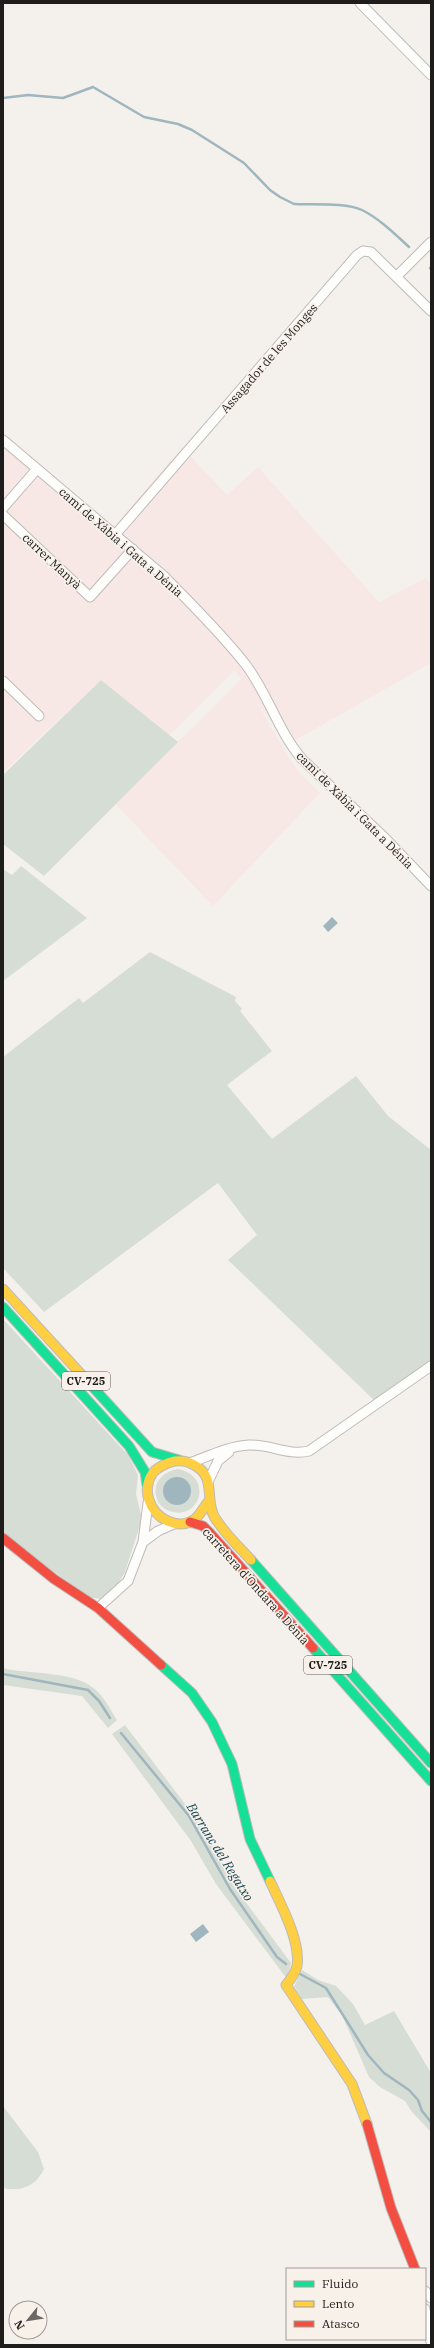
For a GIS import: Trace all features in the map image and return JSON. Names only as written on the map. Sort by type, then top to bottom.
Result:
[{"type":"main road","name":"CV-725","points":[[3,1289],[145,1446],[156,1453],[190,1463],[198,1467],[208,1482],[208,1502]]},
{"type":"main road","name":"CV-725","points":[[3,1307],[129,1446],[145,1472],[148,1503]]},
{"type":"main road","points":[[147,1485],[150,1477],[162,1464],[179,1460]]},
{"type":"main road","points":[[148,1503],[158,1517],[174,1524],[190,1522],[204,1510],[208,1502]]},
{"type":"main road","name":"carretera d'Ondara a Dénia","points":[[208,1502],[222,1528],[431,1763]]},
{"type":"main road","name":"carretera d'Ondara a Dénia","points":[[190,1522],[203,1526],[210,1533],[431,1781]]},
{"type":"main road","points":[[3,1538],[54,1579],[98,1608],[192,1693],[216,1729],[232,1764],[250,1839],[285,1913],[294,1940],[297,1965],[286,1985],[352,2084],[369,2131],[391,2208],[415,2268]]},
{"type":"street","points":[[360,3],[431,75]]},
{"type":"street","points":[[397,276],[431,242]]},
{"type":"street","name":"Assagador de les Monges","points":[[115,535],[357,255],[364,251],[371,252],[431,311]]},
{"type":"street","name":"camí de Xàbia i Gata a Dénia","points":[[3,440],[170,582],[246,665],[291,746],[302,759],[391,844],[431,886]]},
{"type":"street","points":[[3,508],[37,470]]},
{"type":"street","name":"carrer Manyà","points":[[3,515],[90,597],[133,549]]},
{"type":"street","points":[[3,681],[39,716]]},
{"type":"street","points":[[190,1463],[234,1446],[251,1445],[292,1453],[310,1451],[431,1366]]},
{"type":"street","points":[[208,1482],[218,1461],[234,1446]]},
{"type":"street","points":[[98,1608],[128,1581],[143,1542],[148,1503]]},
{"type":"street","points":[[143,1542],[158,1530],[174,1524]]},
{"type":"street","points":[[426,2314],[431,2342]]},
{"type":"shaded area","points":[[3,447],[107,534],[182,447],[227,495],[258,467],[379,602],[426,578],[431,584],[431,663],[289,744],[255,699],[288,756],[301,774],[320,793],[213,906],[115,804],[241,679],[235,670],[168,737],[101,680],[3,772]]},
{"type":"shaded area","points":[[101,680],[178,742],[44,876],[3,844],[3,775]]},
{"type":"shaded area","points":[[21,866],[87,918],[3,981],[3,869],[12,875]]},
{"type":"shaded area","points":[[150,952],[236,997],[235,1001],[242,1009],[240,1011],[272,1051],[227,1085],[272,1139],[356,1076],[388,1116],[431,1150],[431,1362],[376,1402],[228,1260],[257,1235],[218,1183],[44,1312],[3,1268],[3,1057],[79,998],[83,1003]]},
{"type":"shaded area","points":[[3,1319],[128,1455],[138,1475],[136,1494],[142,1519],[125,1572],[118,1584],[101,1599],[89,1597],[3,1535]]},
{"type":"shaded area","points":[[178,1469],[189,1473],[196,1480],[199,1488],[199,1497],[195,1504],[189,1510],[180,1513],[170,1511],[160,1505],[156,1493],[157,1483],[164,1475]],"holes":[[[171,1479],[183,1479],[189,1485],[189,1497],[185,1502],[179,1504],[170,1503],[167,1501],[165,1485]]]},
{"type":"shaded area","points":[[3,1668],[53,1674],[79,1680],[98,1692],[117,1720],[108,1728],[82,1696],[3,1685]]},
{"type":"shaded area","points":[[125,1725],[204,1829],[230,1881],[291,1963],[287,1979],[216,1884],[191,1841],[112,1734]]},
{"type":"shaded area","points":[[302,1970],[318,1980],[336,1986],[353,2004],[365,2025],[394,2011],[431,2073],[431,2132],[412,2112],[405,2101],[380,2087],[369,2077],[342,2015],[328,1997],[302,1999],[294,1986]]},
{"type":"shaded area","points":[[3,2106],[38,2152],[44,2169],[37,2180],[22,2188],[3,2188]]},
{"type":"water","points":[[332,917],[338,923],[328,932],[323,926]]},
{"type":"water","points":[[177,1477],[187,1481],[191,1491],[187,1501],[177,1505],[167,1501],[163,1491],[167,1481]]},
{"type":"water","points":[[203,1924],[209,1932],[196,1942],[190,1934]]},
{"type":"waterway","points":[[3,98],[28,95],[63,98],[93,87],[144,117],[178,124],[192,130],[244,163],[270,190],[280,197],[294,204],[355,207],[381,222],[409,247]]},
{"type":"waterway","name":"Barranc del Regatxo","points":[[3,1674],[88,1690],[99,1701],[110,1718]]},
{"type":"waterway","name":"Barranc del Regatxo","points":[[121,1733],[189,1816],[230,1889],[277,1957],[286,1964]]},
{"type":"waterway","name":"Barranc del Regatxo","points":[[300,1974],[326,1988],[368,2055],[384,2073],[409,2090],[418,2100],[422,2111],[431,2122]]},
{"type":"traffic: fast","points":[[3,1307],[129,1446],[145,1472],[147,1485]]},
{"type":"traffic: fast","points":[[90,1384],[152,1452],[179,1460]]},
{"type":"traffic: fast","points":[[251,1560],[431,1763]]},
{"type":"traffic: fast","points":[[313,1648],[431,1781]]},
{"type":"traffic: fast","points":[[161,1665],[192,1693],[212,1722],[232,1764],[250,1839],[270,1881]]},
{"type":"traffic: slow","points":[[3,1289],[90,1384]]},
{"type":"traffic: slow","points":[[208,1502],[195,1519],[181,1524],[168,1521],[156,1513],[152,1507],[148,1494],[149,1480],[156,1470],[175,1461],[191,1463],[200,1469],[207,1478],[211,1509],[215,1518],[251,1560]]},
{"type":"traffic: slow","points":[[270,1881],[289,1922],[296,1945],[297,1966],[293,1976],[286,1985],[352,2084],[367,2124]]},
{"type":"traffic: jam","points":[[190,1522],[203,1526],[210,1533],[313,1648]]},
{"type":"traffic: jam","points":[[3,1538],[54,1579],[98,1608],[161,1665]]},
{"type":"traffic: jam","points":[[367,2124],[391,2208],[415,2268]]}]
